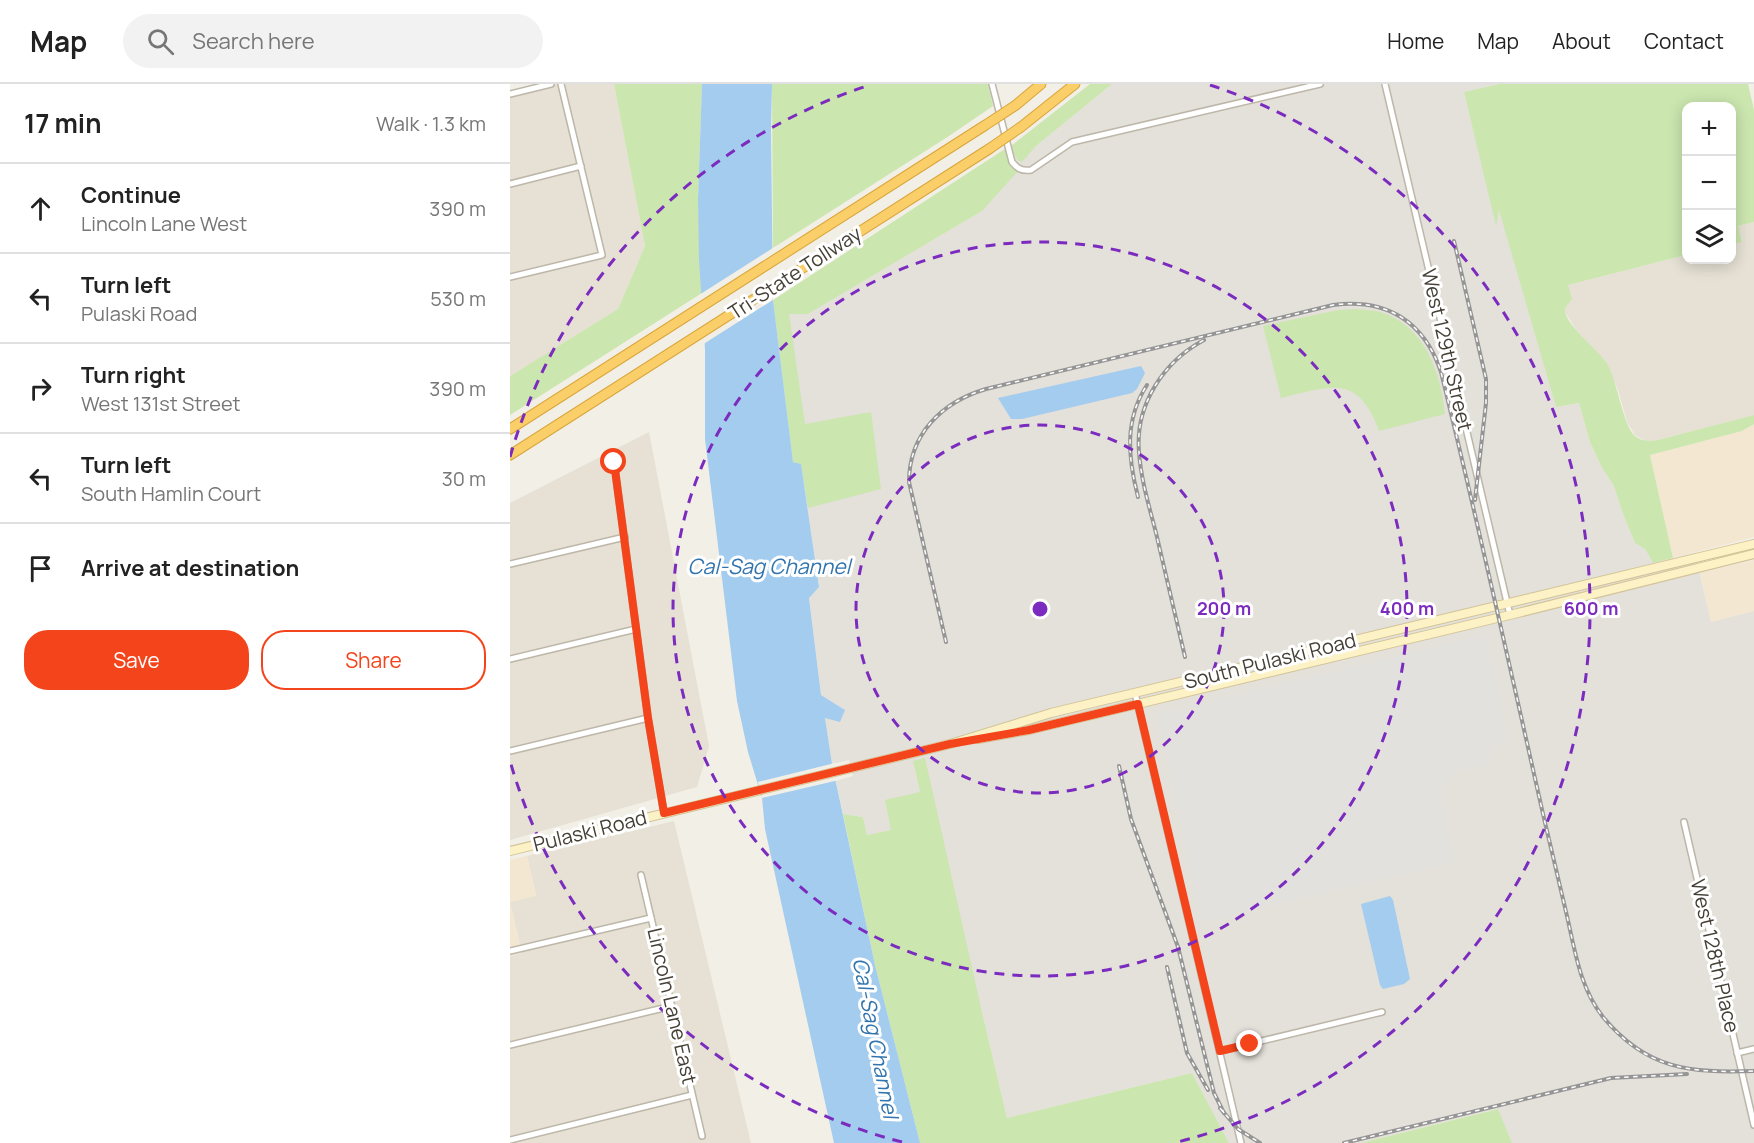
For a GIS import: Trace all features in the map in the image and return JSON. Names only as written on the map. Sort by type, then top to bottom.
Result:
[{"type":"highway","name":"Tri-State Tollway","points":[[510,429],[984,126],[1016,105],[1041,84]]},
{"type":"highway","name":"Tri-State Tollway","points":[[510,455],[989,149],[1075,84]]},
{"type":"main road","name":"South Pulaski Road","points":[[1135,693],[1754,544]]},
{"type":"main road","name":"South Pulaski Road","points":[[1138,704],[1754,554]]},
{"type":"main road","name":"Pulaski Road","points":[[950,744],[1027,719],[1135,693]]},
{"type":"main road","name":"Pulaski Road","points":[[510,851],[950,744],[1029,730],[1138,704]]},
{"type":"street","points":[[510,93],[551,84]]},
{"type":"street","points":[[510,277],[603,255],[561,84]]},
{"type":"street","points":[[992,84],[1012,162],[1019,170],[1031,170],[1072,142],[1320,84]]},
{"type":"street","name":"West 129th Street","points":[[1385,84],[1510,615]]},
{"type":"street","points":[[510,184],[581,166]]},
{"type":"street","points":[[614,462],[648,718],[664,813]]},
{"type":"street","points":[[510,564],[625,537]]},
{"type":"street","points":[[510,659],[636,629]]},
{"type":"street","points":[[1135,693],[1242,1143]]},
{"type":"street","points":[[510,751],[648,718]]},
{"type":"street","name":"West 128th Place","points":[[1684,822],[1754,1125]]},
{"type":"street","name":"Lincoln Lane East","points":[[641,875],[702,1136]]},
{"type":"street","points":[[510,951],[651,918]]},
{"type":"street","points":[[510,1045],[672,1006]]},
{"type":"street","points":[[1220,1051],[1382,1012]]},
{"type":"street","points":[[1737,1053],[1754,1049]]},
{"type":"street","points":[[510,1140],[692,1095]]},
{"type":"shaded area","points":[[543,84],[614,84],[645,246],[618,309],[510,376],[510,92]]},
{"type":"shaded area","points":[[1112,84],[1499,84],[1464,92],[1496,223],[1499,208],[1556,407],[1579,403],[1590,442],[1602,468],[1614,486],[1635,543],[1645,549],[1653,563],[1695,553],[1711,622],[1754,611],[1754,1143],[1512,1143],[1497,1109],[1361,1143],[1229,1143],[1192,1073],[1007,1118],[982,1012],[913,762],[920,792],[891,830],[867,835],[863,817],[843,814],[836,781],[853,776],[849,760],[832,764],[825,718],[845,710],[821,695],[809,597],[819,586],[801,464],[793,462],[775,314],[808,314],[982,211],[1012,162],[1011,146],[1017,160],[1022,161],[1036,146]]},
{"type":"shaded area","points":[[1754,222],[1754,415],[1658,440],[1645,441],[1635,435],[1627,422],[1618,390],[1605,361],[1577,331],[1565,312],[1568,285],[1682,256],[1682,264],[1736,264],[1736,243],[1742,241],[1738,226]]},
{"type":"shaded area","points":[[1754,424],[1754,537],[1673,558],[1650,455],[1742,431]]},
{"type":"shaded area","points":[[649,432],[709,746],[697,787],[510,840],[510,503]]},
{"type":"shaded area","points":[[1754,560],[1754,611],[1711,622],[1700,573]]},
{"type":"shaded area","points":[[1486,635],[1509,743],[1490,747],[1492,762],[1456,772],[1442,786],[1447,828],[1455,862],[1202,922],[1158,714]]},
{"type":"shaded area","points":[[674,821],[751,1143],[510,1143],[510,956],[522,953],[510,902],[536,895],[527,856]]},
{"type":"shaded area","points":[[527,856],[536,896],[510,902],[510,860]]},
{"type":"shaded area","points":[[510,902],[522,953],[510,956]]},
{"type":"green space","points":[[614,84],[702,84],[698,199],[702,293],[510,415],[510,376],[618,309],[645,246]]},
{"type":"green space","points":[[772,84],[988,84],[993,106],[773,248]]},
{"type":"green space","points":[[1090,84],[1112,84],[1036,146],[1022,162],[1017,160],[1011,146]]},
{"type":"green space","points":[[1499,84],[1748,84],[1754,110],[1754,222],[1738,226],[1742,242],[1736,243],[1736,102],[1682,102],[1682,256],[1568,285],[1572,299],[1565,309],[1567,317],[1606,362],[1627,422],[1635,436],[1646,441],[1658,440],[1754,415],[1754,424],[1742,431],[1650,455],[1673,558],[1653,563],[1645,549],[1635,543],[1614,486],[1602,468],[1590,442],[1579,403],[1556,407],[1499,210],[1496,226],[1464,92]]},
{"type":"green space","points":[[1008,147],[1019,170],[982,211],[808,314],[789,314],[805,424],[871,412],[881,489],[808,508],[801,464],[793,462],[773,300]]},
{"type":"green space","points":[[1357,309],[1380,312],[1396,318],[1419,339],[1435,367],[1445,414],[1379,431],[1371,412],[1362,399],[1340,388],[1314,390],[1281,398],[1263,326],[1338,310]]},
{"type":"green space","points":[[925,758],[1007,1118],[1192,1073],[1229,1143],[920,1143],[875,965],[843,814],[863,817],[867,835],[891,830],[885,800],[920,792],[913,761]]},
{"type":"green space","points":[[1498,1109],[1512,1143],[1361,1143]]},
{"type":"water","name":"Cal-Sag Channel","points":[[702,84],[772,84],[773,300],[793,462],[801,464],[819,587],[809,598],[821,695],[845,710],[840,722],[825,718],[832,764],[875,965],[920,1143],[834,1143],[765,829],[762,798],[748,752],[737,701],[705,439],[705,349],[699,260],[698,199]]},
{"type":"water","points":[[1141,366],[1145,373],[1137,389],[1132,393],[1022,419],[1011,419],[998,398]]},
{"type":"water","points":[[1390,896],[1393,900],[1410,979],[1404,984],[1383,989],[1380,985],[1361,904]]},
{"type":"pier","points":[[776,246],[776,298],[702,345],[699,295]]},
{"type":"pier","points":[[835,763],[839,780],[762,798],[758,782]]},
{"type":"railway","points":[[1454,241],[1486,379],[1486,403],[1475,500]]},
{"type":"railway","points":[[946,642],[909,482],[915,449],[931,422],[942,411],[955,402],[986,389],[1333,305],[1370,305],[1400,317],[1424,339],[1434,354],[1441,372],[1576,956],[1589,994],[1603,1017],[1619,1035],[1653,1058],[1690,1069],[1754,1071]]},
{"type":"railway","points":[[1185,657],[1144,484],[1140,463],[1139,435],[1147,402],[1164,373],[1189,349],[1204,340]]},
{"type":"railway","points":[[1138,497],[1130,454],[1131,426],[1134,412],[1147,385]]},
{"type":"railway","points":[[1119,766],[1131,819],[1178,947],[1214,1093],[1224,1113]]},
{"type":"railway","points":[[1167,967],[1187,1053],[1208,1090]]},
{"type":"railway","points":[[1344,1143],[1611,1078],[1687,1074]]},
{"type":"railway","points":[[1220,1108],[1238,1129],[1260,1143]]},
{"type":"route","points":[[614,462],[648,718],[664,813],[950,744],[1029,730],[1138,704],[1220,1051],[1250,1044]]}]
